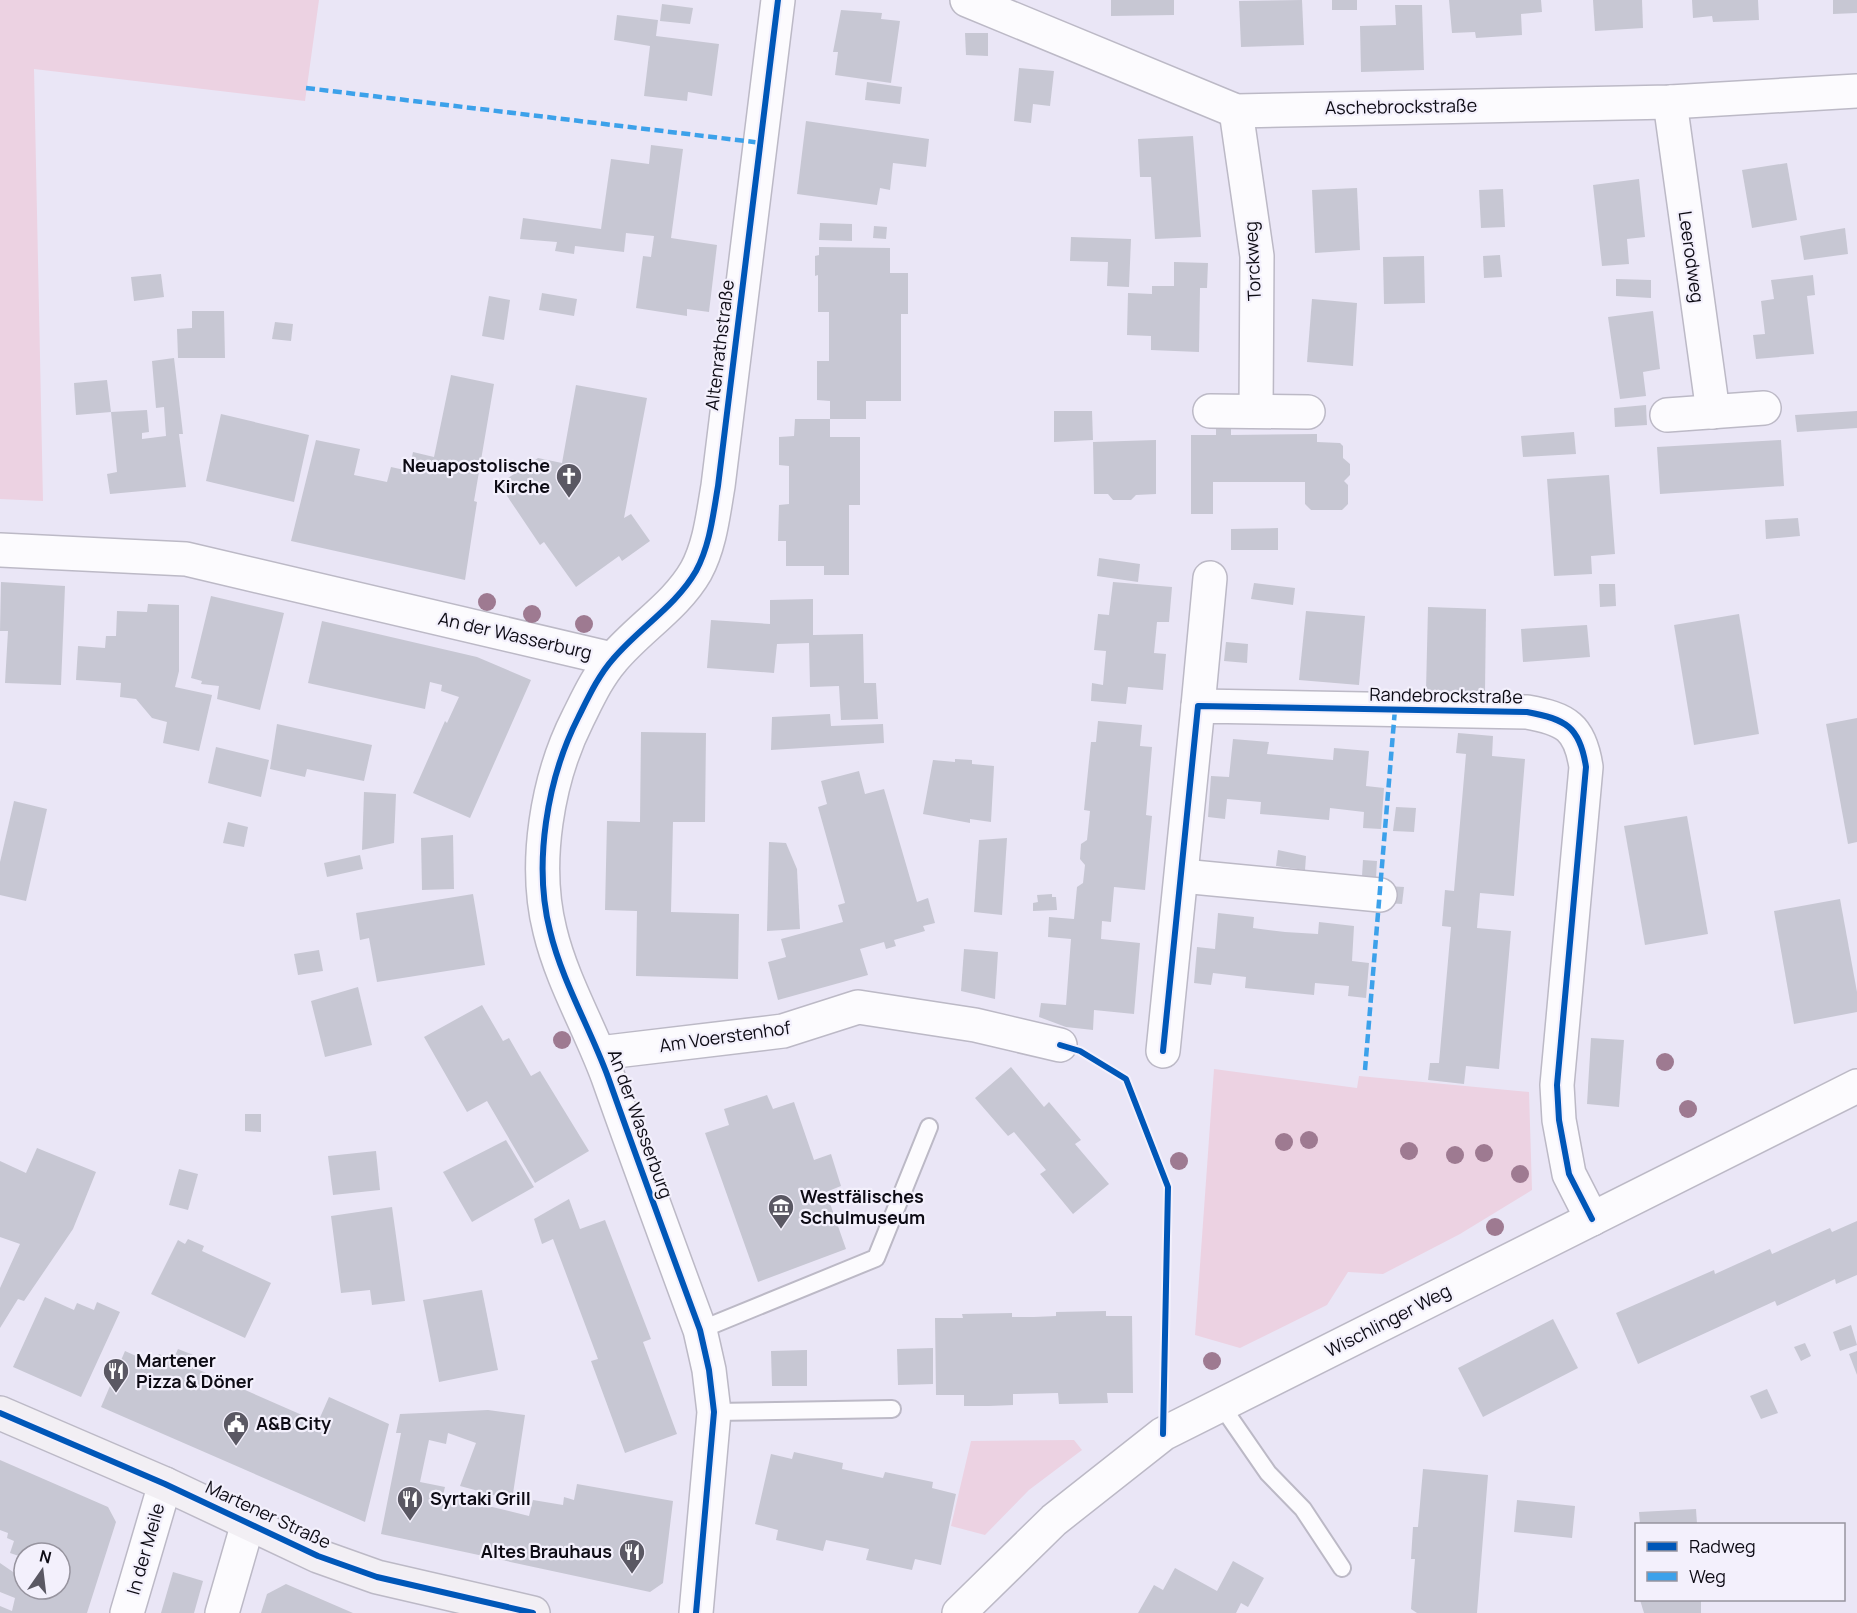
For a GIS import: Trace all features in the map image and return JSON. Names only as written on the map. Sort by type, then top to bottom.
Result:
[{"type":"main road","name":"Martener Straße","points":[[0,1413],[165,1484],[318,1556],[377,1577],[533,1613]]},
{"type":"street","name":"Altenrathstraße","points":[[612,659],[672,602],[696,571],[709,536],[719,475],[778,0]]},
{"type":"street","name":"Aschebrockstraße","points":[[967,0],[1236,111],[1670,102],[1857,91]]},
{"type":"street","name":"Leerodweg","points":[[1670,102],[1713,412]]},
{"type":"street","name":"Torckweg","points":[[1236,111],[1257,256],[1256,411]]},
{"type":"street","points":[[1667,415],[1764,408]]},
{"type":"street","points":[[1209,411],[1308,412]]},
{"type":"street","name":"An der Wasserburg","points":[[0,550],[186,559],[612,659],[589,695],[571,731],[555,779],[544,831],[543,873],[549,930],[599,1053],[700,1330],[710,1370],[714,1412],[696,1613]]},
{"type":"street","points":[[1163,1051],[1210,578]]},
{"type":"street","name":"Randebrockstraße","points":[[1198,706],[1527,712],[1551,716],[1570,729],[1582,744],[1586,767],[1557,1085],[1559,1120],[1569,1174],[1592,1219]]},
{"type":"street","points":[[1182,876],[1380,895]]},
{"type":"street","name":"Am Voerstenhof","points":[[599,1053],[783,1031],[858,1007],[975,1025],[1060,1045]]},
{"type":"street","name":"Wischlinger Weg","points":[[959,1613],[1054,1520],[1163,1434],[1857,1086]]},
{"type":"street","name":"In der Meile","points":[[127,1613],[165,1484]]},
{"type":"street","points":[[222,1613],[248,1523]]},
{"type":"lane","points":[[700,1330],[876,1258],[929,1127]]},
{"type":"lane","points":[[1221,1405],[1268,1473],[1303,1509],[1342,1568]]},
{"type":"lane","points":[[714,1412],[892,1409]]},
{"type":"shaded area","points":[[0,0],[319,0],[305,101],[34,69],[43,501],[0,499]]},
{"type":"shaded area","points":[[1214,1069],[1357,1088],[1359,1076],[1529,1092],[1532,1190],[1460,1234],[1383,1274],[1348,1272],[1327,1305],[1240,1348],[1195,1335]]},
{"type":"shaded area","points":[[1074,1440],[1082,1450],[1029,1490],[985,1535],[951,1526],[971,1441]]},
{"type":"building","points":[[1111,0],[1174,0],[1174,15],[1111,16]]},
{"type":"building","points":[[1302,0],[1304,45],[1241,47],[1239,1]]},
{"type":"building","points":[[1332,0],[1357,0],[1357,10],[1332,10]]},
{"type":"building","points":[[1449,0],[1541,0],[1542,12],[1521,14],[1522,35],[1476,38],[1475,32],[1452,33]]},
{"type":"building","points":[[1593,0],[1642,0],[1643,28],[1595,31]]},
{"type":"building","points":[[1692,0],[1758,0],[1759,20],[1713,22],[1712,16],[1693,18]]},
{"type":"building","points":[[1833,0],[1857,0],[1857,13],[1833,14]]},
{"type":"building","points":[[662,4],[693,8],[690,24],[660,21]]},
{"type":"building","points":[[1395,5],[1422,5],[1424,70],[1361,72],[1360,26],[1396,25]]},
{"type":"building","points":[[841,10],[882,13],[881,19],[900,21],[891,83],[835,75],[838,52],[833,52]]},
{"type":"building","points":[[617,15],[658,20],[656,36],[719,44],[712,96],[688,92],[687,101],[644,96],[650,46],[614,40]]},
{"type":"building","points":[[965,33],[988,33],[988,56],[966,55]]},
{"type":"building","points":[[1019,68],[1054,71],[1050,106],[1033,104],[1031,123],[1014,121]]},
{"type":"building","points":[[867,82],[902,87],[900,104],[865,100]]},
{"type":"building","points":[[806,121],[929,139],[926,167],[893,163],[890,190],[880,188],[877,205],[797,194]]},
{"type":"building","points":[[1193,136],[1201,237],[1155,239],[1151,177],[1140,177],[1138,139]]},
{"type":"building","points":[[651,145],[683,149],[671,238],[717,245],[709,312],[687,309],[687,316],[636,308],[643,256],[651,257],[654,236],[626,233],[624,252],[575,246],[574,254],[555,251],[557,242],[520,239],[523,218],[601,229],[611,159],[649,164]]},
{"type":"building","points":[[1787,163],[1797,220],[1752,228],[1742,170]]},
{"type":"building","points":[[1639,179],[1645,237],[1627,239],[1629,264],[1602,266],[1593,185]]},
{"type":"building","points":[[1357,188],[1360,250],[1315,253],[1312,190]]},
{"type":"building","points":[[1503,189],[1505,227],[1481,228],[1479,190]]},
{"type":"building","points":[[820,223],[852,224],[852,241],[819,240]]},
{"type":"building","points":[[874,226],[887,227],[886,239],[873,238]]},
{"type":"building","points":[[1845,228],[1848,254],[1804,260],[1800,236]]},
{"type":"building","points":[[1071,237],[1131,239],[1129,287],[1107,286],[1108,262],[1070,261]]},
{"type":"building","points":[[819,247],[890,248],[890,273],[908,273],[908,314],[901,314],[901,401],[866,401],[866,419],[830,419],[830,401],[817,400],[817,361],[829,361],[829,312],[818,312],[818,275],[815,276],[815,256],[819,255]]},
{"type":"building","points":[[1500,255],[1502,277],[1484,278],[1483,256]]},
{"type":"building","points":[[1424,256],[1425,303],[1384,304],[1383,257]]},
{"type":"building","points":[[1174,262],[1208,263],[1207,288],[1200,288],[1199,352],[1151,350],[1151,336],[1127,335],[1128,293],[1152,294],[1152,286],[1174,286]]},
{"type":"building","points":[[161,274],[164,297],[134,301],[131,277]]},
{"type":"building","points":[[1813,275],[1815,295],[1807,296],[1814,354],[1756,359],[1753,335],[1765,334],[1761,301],[1774,299],[1771,280]]},
{"type":"building","points":[[1616,279],[1651,280],[1651,298],[1616,296]]},
{"type":"building","points":[[542,293],[577,299],[574,316],[539,310]]},
{"type":"building","points":[[489,296],[510,300],[504,340],[482,336]]},
{"type":"building","points":[[1312,299],[1357,303],[1353,366],[1307,362]]},
{"type":"building","points":[[192,311],[224,311],[225,358],[178,358],[177,329],[192,328]]},
{"type":"building","points":[[1653,311],[1660,369],[1643,372],[1646,396],[1620,399],[1608,317]]},
{"type":"building","points":[[275,322],[293,324],[291,341],[272,339]]},
{"type":"building","points":[[174,358],[183,434],[179,434],[186,487],[110,494],[107,474],[117,472],[111,412],[147,410],[149,432],[142,433],[142,439],[166,436],[164,407],[156,408],[152,361]]},
{"type":"building","points":[[451,375],[494,384],[474,501],[477,502],[465,580],[291,541],[316,440],[360,449],[354,475],[387,482],[391,467],[409,471],[413,452],[434,457]]},
{"type":"building","points":[[107,380],[111,412],[76,415],[74,383]]},
{"type":"building","name":"Neuapostolische Kirche","points":[[576,385],[647,398],[624,518],[631,514],[650,541],[622,561],[619,556],[576,587],[544,542],[540,545],[499,484],[538,458],[562,463]]},
{"type":"building","points":[[1646,405],[1647,425],[1615,427],[1614,408]]},
{"type":"building","points":[[1054,411],[1092,411],[1093,440],[1054,442]]},
{"type":"building","points":[[1857,411],[1857,428],[1797,432],[1795,415]]},
{"type":"building","points":[[221,414],[309,435],[294,502],[206,481]]},
{"type":"building","points":[[795,419],[830,419],[830,437],[860,437],[860,505],[849,505],[849,575],[824,575],[824,566],[786,566],[786,541],[778,541],[779,505],[789,504],[789,466],[779,465],[779,437],[794,436]]},
{"type":"building","points":[[1216,425],[1231,425],[1231,435],[1317,434],[1317,442],[1340,443],[1343,446],[1343,458],[1350,464],[1350,475],[1344,481],[1348,485],[1348,504],[1342,510],[1311,510],[1305,504],[1305,482],[1213,482],[1213,514],[1191,514],[1191,435],[1216,435]]},
{"type":"building","points":[[1574,432],[1576,454],[1523,457],[1521,436]]},
{"type":"building","points":[[1156,440],[1156,494],[1136,495],[1131,500],[1113,500],[1108,494],[1094,494],[1093,442]]},
{"type":"building","points":[[1781,440],[1784,486],[1660,494],[1657,447]]},
{"type":"building","points":[[1609,475],[1615,554],[1591,556],[1592,574],[1554,576],[1547,479]]},
{"type":"building","points":[[1798,518],[1800,536],[1766,539],[1765,520]]},
{"type":"building","points":[[1278,528],[1278,550],[1231,550],[1231,529]]},
{"type":"building","points":[[1099,558],[1140,564],[1138,582],[1097,576]]},
{"type":"building","points":[[1,582],[65,586],[61,685],[5,683],[8,631],[0,631]]},
{"type":"building","points":[[1113,582],[1172,587],[1169,622],[1157,622],[1154,653],[1166,654],[1163,690],[1128,687],[1126,704],[1091,701],[1092,683],[1103,685],[1106,651],[1094,650],[1098,614],[1109,615]]},
{"type":"building","points":[[1254,583],[1295,588],[1293,605],[1251,599]]},
{"type":"building","points":[[1599,584],[1615,584],[1616,606],[1600,607]]},
{"type":"building","points":[[211,596],[284,613],[260,710],[217,699],[219,686],[201,684],[202,681],[191,678]]},
{"type":"building","points":[[813,599],[813,635],[863,634],[864,683],[876,683],[878,719],[841,720],[839,686],[810,687],[809,643],[777,644],[774,673],[707,668],[711,620],[770,624],[770,600]]},
{"type":"building","points":[[148,604],[179,605],[179,671],[175,687],[212,695],[199,751],[163,743],[167,722],[152,718],[136,699],[120,697],[121,683],[76,680],[78,646],[105,648],[106,636],[116,636],[117,611],[147,612]]},
{"type":"building","points":[[1428,607],[1486,609],[1485,692],[1426,691]]},
{"type":"building","points":[[1306,611],[1365,616],[1359,685],[1299,680]]},
{"type":"building","points":[[1739,614],[1759,734],[1694,745],[1674,625]]},
{"type":"building","points":[[322,621],[477,657],[531,680],[470,818],[413,793],[445,721],[447,723],[459,697],[441,691],[442,685],[430,682],[425,709],[308,683]]},
{"type":"building","points":[[1587,625],[1590,657],[1523,662],[1521,629]]},
{"type":"building","points":[[1226,642],[1248,644],[1247,663],[1224,661]]},
{"type":"building","points":[[830,714],[831,726],[883,724],[884,743],[771,750],[772,717]]},
{"type":"building","points":[[1857,718],[1857,842],[1848,844],[1826,724]]},
{"type":"building","points":[[1098,721],[1142,725],[1140,746],[1152,747],[1146,815],[1152,816],[1145,890],[1114,887],[1111,922],[1102,921],[1101,939],[1140,943],[1134,1014],[1094,1010],[1093,1030],[1066,1027],[1039,1017],[1041,1003],[1066,1005],[1071,939],[1048,937],[1049,917],[1074,919],[1077,887],[1083,883],[1085,865],[1080,859],[1081,844],[1087,840],[1090,811],[1084,810],[1091,742],[1096,742]]},
{"type":"building","points":[[277,724],[372,745],[364,781],[307,769],[305,777],[270,769]]},
{"type":"building","points":[[641,732],[706,733],[705,822],[673,822],[671,912],[739,914],[738,979],[636,976],[637,911],[605,910],[607,821],[640,822]]},
{"type":"building","points":[[1458,733],[1493,736],[1492,756],[1525,759],[1514,896],[1480,893],[1477,928],[1511,931],[1499,1069],[1466,1066],[1464,1084],[1428,1080],[1430,1063],[1439,1063],[1451,927],[1442,926],[1445,890],[1454,891],[1463,789],[1466,754],[1456,753]]},
{"type":"building","points":[[1233,739],[1269,742],[1267,754],[1333,760],[1334,748],[1369,751],[1366,786],[1384,788],[1381,829],[1363,828],[1364,812],[1330,808],[1329,820],[1260,814],[1261,802],[1227,799],[1225,819],[1208,817],[1211,776],[1229,777]]},
{"type":"building","points":[[216,747],[269,760],[261,797],[208,783]]},
{"type":"building","points":[[955,759],[972,760],[972,764],[994,766],[991,822],[970,819],[970,823],[923,814],[933,760],[955,762]]},
{"type":"building","points":[[859,771],[865,794],[884,789],[917,902],[928,898],[935,923],[923,926],[925,931],[894,940],[896,946],[886,949],[884,942],[860,949],[868,975],[778,1000],[768,962],[786,957],[781,939],[843,922],[838,905],[845,903],[818,807],[827,804],[821,781]]},
{"type":"building","points":[[364,792],[396,794],[394,843],[362,850]]},
{"type":"building","points":[[14,801],[47,809],[26,901],[0,895],[0,862]]},
{"type":"building","points":[[1396,807],[1416,808],[1414,832],[1393,831]]},
{"type":"building","points":[[1687,816],[1708,934],[1645,945],[1624,826]]},
{"type":"building","points":[[228,822],[248,827],[244,847],[223,843]]},
{"type":"building","points":[[453,835],[454,889],[422,890],[421,838]]},
{"type":"building","points":[[1007,838],[1002,915],[974,912],[979,840]]},
{"type":"building","points":[[769,842],[786,843],[797,869],[800,929],[767,931]]},
{"type":"building","points":[[1278,850],[1306,856],[1305,870],[1276,866]]},
{"type":"building","points":[[360,855],[363,869],[327,877],[324,863]]},
{"type":"building","points":[[1363,860],[1377,861],[1376,878],[1362,876]]},
{"type":"building","points":[[1387,886],[1404,887],[1402,904],[1386,903]]},
{"type":"building","points":[[473,894],[485,965],[377,982],[369,938],[360,940],[356,913]]},
{"type":"building","points":[[1052,894],[1052,897],[1056,897],[1057,910],[1033,911],[1033,903],[1038,902],[1037,895]]},
{"type":"building","points":[[1840,899],[1857,992],[1857,1012],[1794,1024],[1774,911]]},
{"type":"building","points":[[1218,913],[1254,917],[1253,928],[1285,932],[1318,934],[1319,922],[1354,926],[1352,961],[1369,963],[1366,998],[1348,996],[1349,986],[1315,983],[1314,995],[1245,988],[1246,977],[1213,973],[1211,985],[1194,983],[1197,947],[1215,949]]},
{"type":"building","points":[[964,949],[998,952],[995,999],[961,991]]},
{"type":"building","points":[[319,950],[323,971],[298,975],[294,954]]},
{"type":"building","points":[[358,987],[372,1045],[325,1057],[311,1001]]},
{"type":"building","points":[[482,1005],[503,1041],[509,1038],[531,1076],[540,1071],[589,1151],[535,1183],[487,1101],[467,1112],[424,1037]]},
{"type":"building","points":[[1591,1038],[1624,1040],[1619,1107],[1587,1104]]},
{"type":"building","points":[[1011,1067],[1044,1107],[1049,1102],[1081,1140],[1075,1144],[1109,1184],[1073,1214],[1040,1174],[1046,1170],[1014,1132],[1008,1136],[975,1098]]},
{"type":"building","points":[[767,1095],[773,1109],[794,1102],[814,1160],[831,1154],[841,1186],[826,1192],[846,1249],[758,1282],[705,1133],[729,1125],[724,1109]]},
{"type":"building","points":[[245,1114],[261,1114],[261,1132],[245,1131]]},
{"type":"building","points":[[506,1140],[534,1187],[472,1222],[443,1172]]},
{"type":"building","points":[[37,1148],[96,1172],[73,1229],[24,1301],[18,1299],[0,1328],[0,1288],[20,1244],[0,1237],[0,1161],[26,1173]]},
{"type":"building","points":[[376,1151],[380,1190],[333,1195],[328,1156]]},
{"type":"building","points":[[179,1169],[198,1174],[188,1210],[169,1205]]},
{"type":"building","points":[[569,1199],[580,1229],[605,1220],[651,1339],[643,1342],[677,1434],[625,1453],[591,1361],[598,1359],[553,1239],[542,1244],[534,1219]]},
{"type":"building","points":[[392,1207],[405,1301],[372,1305],[370,1290],[341,1293],[331,1216]]},
{"type":"building","points":[[1857,1221],[1857,1275],[1836,1284],[1835,1279],[1777,1306],[1775,1301],[1638,1364],[1616,1313],[1714,1270],[1715,1274],[1770,1249],[1772,1254],[1830,1228],[1832,1232]]},
{"type":"building","points":[[188,1239],[204,1246],[202,1251],[271,1283],[245,1338],[151,1294],[178,1240],[185,1244]]},
{"type":"building","points":[[482,1290],[498,1370],[439,1382],[423,1300]]},
{"type":"building","points":[[45,1297],[74,1310],[77,1303],[94,1310],[97,1302],[120,1312],[81,1397],[13,1367]]},
{"type":"building","points":[[1106,1311],[1106,1316],[1132,1316],[1133,1393],[1107,1393],[1108,1403],[1059,1404],[1058,1393],[1013,1394],[1013,1405],[989,1406],[964,1406],[964,1395],[936,1395],[935,1318],[963,1318],[962,1314],[1012,1313],[1012,1317],[1034,1317],[1056,1316],[1056,1312]]},
{"type":"building","points":[[1553,1319],[1578,1368],[1483,1417],[1458,1368]]},
{"type":"building","points":[[1851,1325],[1857,1345],[1840,1351],[1833,1332]]},
{"type":"building","points":[[1805,1343],[1811,1356],[1801,1361],[1794,1347]]},
{"type":"building","points":[[933,1348],[933,1384],[898,1385],[897,1349]]},
{"type":"building","points":[[178,1349],[201,1358],[197,1369],[318,1422],[329,1397],[389,1424],[365,1522],[101,1407],[125,1351],[154,1364],[159,1354],[173,1360]]},
{"type":"building","points":[[807,1350],[807,1386],[772,1386],[771,1351]]},
{"type":"building","points":[[1857,1351],[1857,1375],[1849,1354]]},
{"type":"building","points":[[1767,1389],[1778,1413],[1761,1419],[1750,1396]]},
{"type":"building","points":[[488,1410],[525,1415],[512,1500],[460,1486],[476,1443],[448,1433],[446,1444],[429,1440],[420,1482],[445,1487],[443,1495],[529,1516],[533,1500],[563,1505],[564,1497],[574,1500],[577,1484],[673,1501],[663,1583],[650,1592],[381,1534],[401,1433],[396,1433],[400,1414]]},
{"type":"building","points":[[794,1452],[843,1463],[842,1469],[883,1478],[885,1472],[933,1482],[932,1488],[956,1494],[941,1565],[915,1559],[912,1570],[866,1560],[869,1549],[826,1540],[823,1551],[776,1540],[778,1530],[755,1524],[771,1454],[792,1459]]},
{"type":"building","points":[[0,1460],[108,1507],[116,1522],[87,1613],[0,1613],[0,1606],[12,1611],[14,1601],[72,1601],[72,1541],[14,1541],[7,1538],[8,1533],[0,1530]]},
{"type":"building","points":[[1423,1469],[1488,1475],[1477,1613],[1417,1613],[1411,1609],[1415,1559],[1411,1559],[1413,1527],[1418,1527]]},
{"type":"building","points":[[1517,1500],[1575,1506],[1572,1538],[1514,1532]]},
{"type":"building","points":[[1696,1509],[1697,1523],[1640,1523],[1639,1512]]},
{"type":"building","points":[[1233,1561],[1264,1578],[1248,1607],[1241,1603],[1236,1613],[1138,1613],[1154,1585],[1163,1590],[1175,1568],[1217,1591]]},
{"type":"building","points":[[0,1563],[12,1571],[12,1597],[0,1592]]},
{"type":"building","points":[[173,1572],[203,1581],[194,1613],[161,1613]]},
{"type":"building","points":[[286,1584],[353,1613],[261,1613],[267,1594]]},
{"type":"building","points":[[1640,1601],[1701,1601],[1701,1613],[1644,1613]]},
{"type":"marked path","points":[[306,88],[762,143]]},
{"type":"marked path","points":[[1365,1070],[1395,709]]},
{"type":"cycle path","points":[[696,1613],[714,1412],[709,1370],[700,1330],[608,1077],[555,950],[545,905],[543,850],[546,822],[558,768],[567,742],[590,695],[613,659],[688,584],[701,561],[708,540],[718,486],[778,0]]},
{"type":"cycle path","points":[[1163,1051],[1198,706],[1527,712],[1552,718],[1569,727],[1575,734],[1580,743],[1586,767],[1557,1085],[1559,1120],[1569,1174],[1592,1219]]},
{"type":"cycle path","points":[[1060,1045],[1080,1051],[1126,1079],[1168,1187],[1163,1434]]},
{"type":"cycle path","points":[[0,1413],[165,1484],[318,1556],[377,1577],[533,1613]]},
{"type":"place","name":"Neuapostolische Kirche","points":[[569,499]]},
{"type":"place","name":"Westfälisches Schulmuseum","points":[[781,1230]]},
{"type":"place","name":"Martener Pizza & Döner","points":[[116,1394]]},
{"type":"place","name":"A&B City","points":[[236,1447]]},
{"type":"place","name":"Syrtaki Grill","points":[[410,1522]]},
{"type":"place","name":"Altes Brauhaus","points":[[632,1575]]}]
